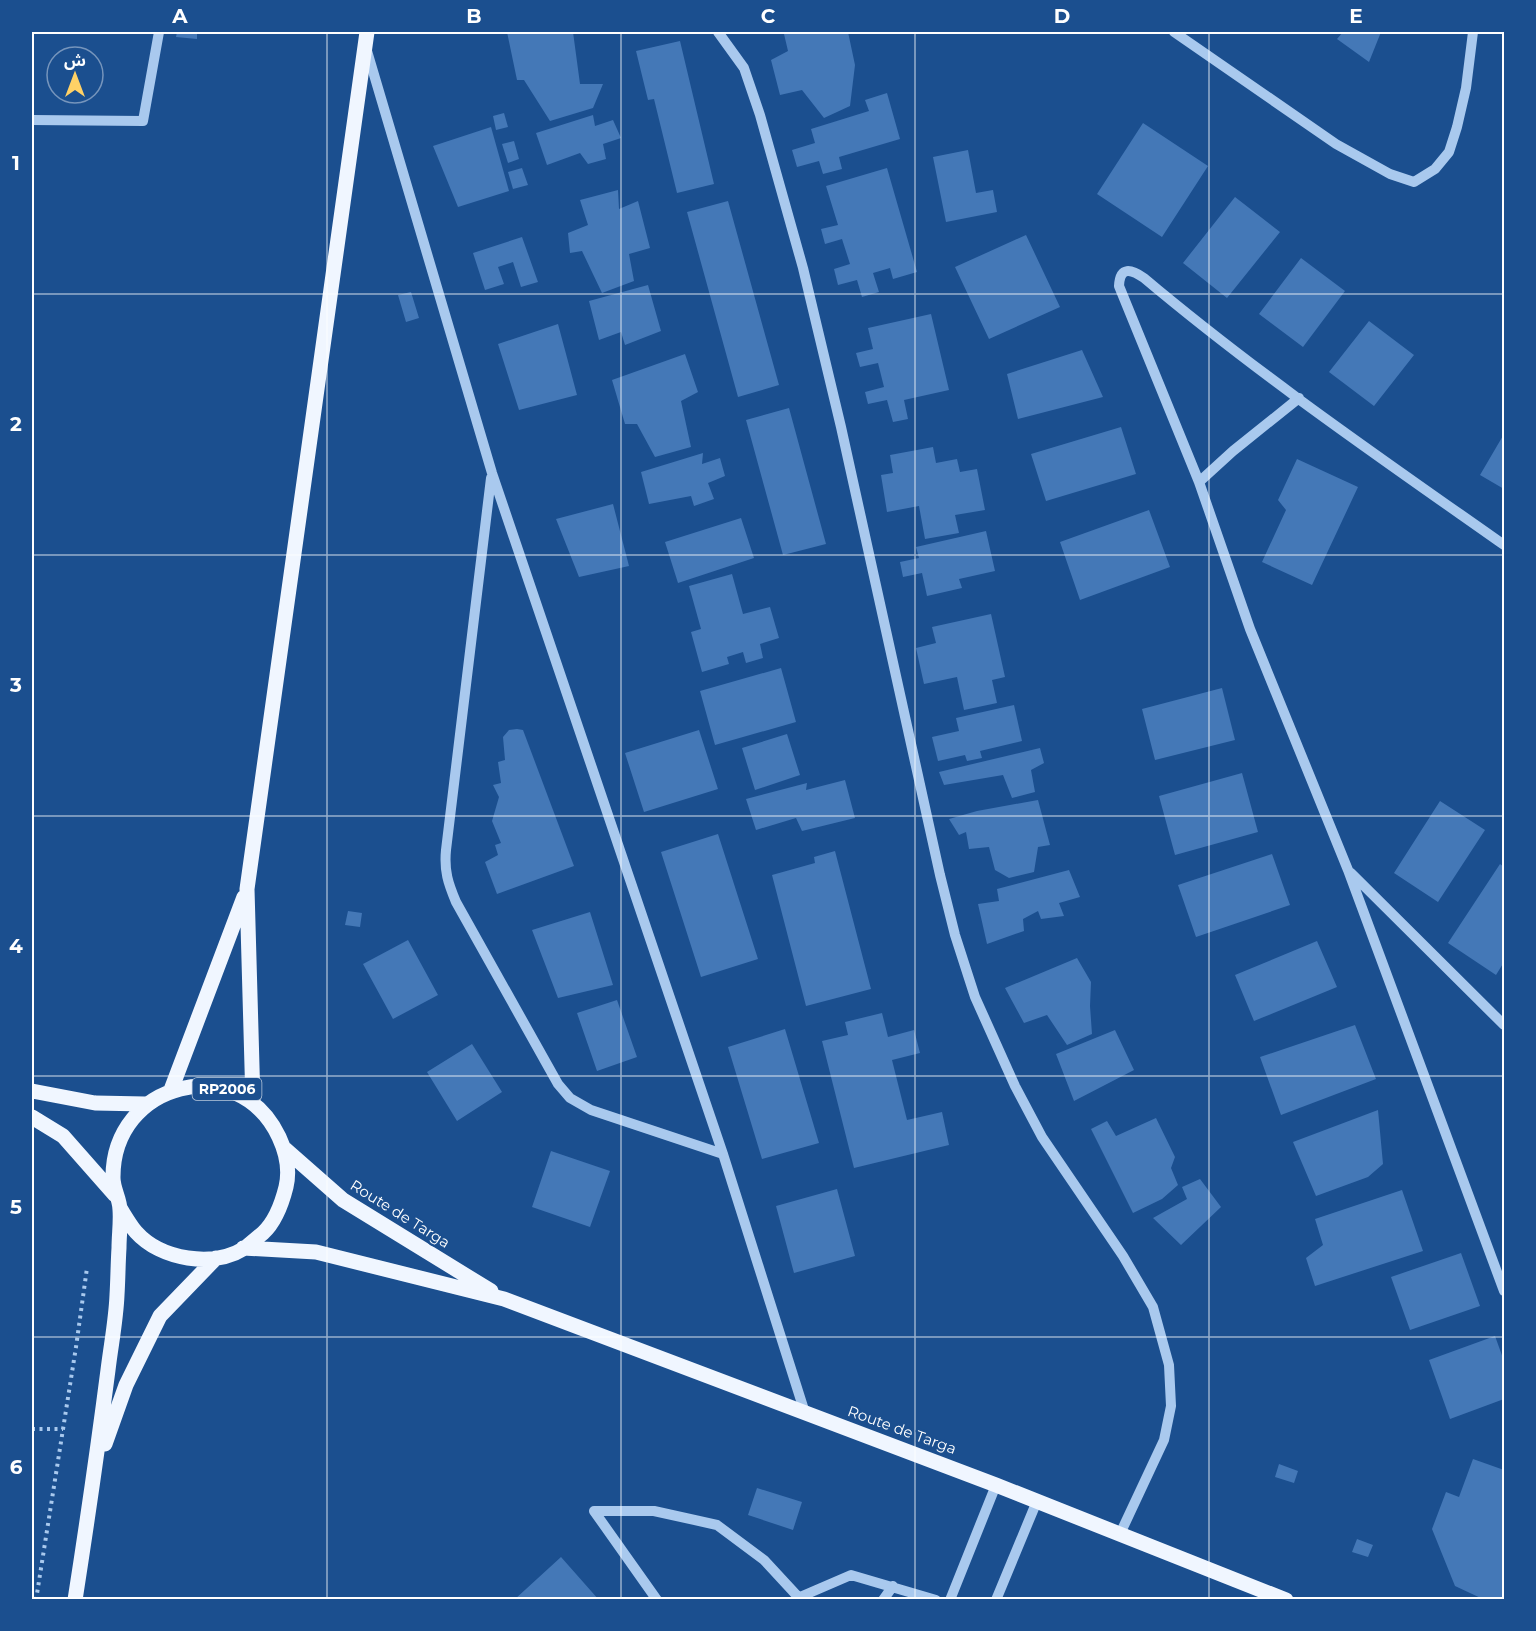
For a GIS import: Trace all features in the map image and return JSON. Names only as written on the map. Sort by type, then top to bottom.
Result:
[{"type":"main road","points":[[253,1102],[247,889],[367,32]]},
{"type":"main road","points":[[171,1090],[247,889]]},
{"type":"main road","name":"RP2006","points":[[32,1118],[63,1136],[119,1202],[136,1232],[159,1250],[187,1259],[216,1258],[243,1248],[266,1230],[281,1205],[288,1178],[285,1149],[273,1123],[253,1102],[227,1089],[199,1085],[171,1090],[146,1104],[126,1126],[115,1152],[113,1180],[119,1202]]},
{"type":"main road","name":"RP2006","points":[[32,1091],[95,1104],[146,1104]]},
{"type":"main road","name":"Route de Targa","points":[[285,1149],[343,1200],[504,1299]]},
{"type":"main road","points":[[75,1599],[96,1469],[117,1297],[119,1202]]},
{"type":"main road","name":"Route de Targa","points":[[243,1248],[316,1252],[504,1299],[996,1485],[1286,1599]]},
{"type":"main road","points":[[96,1469],[126,1385],[160,1316],[216,1258]]},
{"type":"street","points":[[32,120],[143,122],[159,32]]},
{"type":"street","points":[[718,32],[744,68],[760,115],[803,268],[841,427],[939,875],[975,996],[1015,1086],[1042,1137],[1123,1256],[1153,1307],[1169,1365],[1171,1406],[1164,1440],[1120,1534]]},
{"type":"street","points":[[1174,32],[1336,144],[1390,174],[1413,182],[1435,169],[1449,152],[1464,98],[1473,32]]},
{"type":"street","points":[[365,47],[492,473],[723,1154],[805,1413]]},
{"type":"street","points":[[1504,545],[1299,398],[1144,278],[1128,270],[1119,278],[1119,286],[1199,482],[1250,629],[1348,870],[1504,1290]]},
{"type":"street","points":[[1199,482],[1233,451],[1299,398]]},
{"type":"street","points":[[492,473],[444,866],[448,884],[558,1084],[570,1098],[591,1110],[723,1154]]},
{"type":"street","points":[[1348,870],[1504,1025]]},
{"type":"street","points":[[950,1599],[996,1485]]},
{"type":"street","points":[[996,1599],[1037,1501]]},
{"type":"street","points":[[657,1599],[594,1511],[654,1511],[717,1525],[764,1560],[801,1598],[852,1575],[936,1599]]},
{"type":"street","points":[[883,1599],[893,1586]]},
{"type":"path","points":[[36,1599],[87,1268]]},
{"type":"path","points":[[32,1429],[63,1429]]},
{"type":"building","points":[[177,32],[197,32],[197,39],[176,37]]},
{"type":"building","points":[[507,32],[573,32],[580,84],[603,84],[593,108],[550,121],[524,80],[517,80]]},
{"type":"building","points":[[848,32],[855,65],[850,106],[824,118],[802,90],[780,95],[771,60],[788,51],[784,34]]},
{"type":"building","points":[[1343,32],[1381,32],[1369,62],[1337,39]]},
{"type":"building","points":[[680,41],[714,184],[677,193],[654,99],[648,100],[636,51]]},
{"type":"building","points":[[887,93],[900,139],[839,157],[842,169],[823,174],[819,161],[797,167],[792,150],[815,143],[811,129],[869,111],[865,100]]},
{"type":"building","points":[[504,113],[508,127],[496,130],[493,116]]},
{"type":"building","points":[[593,115],[595,126],[613,120],[621,138],[603,144],[606,159],[588,164],[580,153],[547,165],[536,133]]},
{"type":"building","points":[[1143,123],[1208,166],[1162,237],[1097,194]]},
{"type":"building","points":[[491,127],[509,191],[458,207],[433,146]]},
{"type":"building","points":[[514,141],[519,159],[508,163],[502,144]]},
{"type":"building","points":[[968,150],[976,193],[993,190],[997,212],[946,222],[933,157]]},
{"type":"building","points":[[522,168],[528,185],[513,189],[508,172]]},
{"type":"building","points":[[887,168],[917,272],[893,279],[890,268],[873,273],[879,292],[862,297],[857,280],[838,285],[834,269],[850,264],[842,239],[825,244],[821,229],[838,225],[826,186]]},
{"type":"building","points":[[618,190],[619,209],[638,201],[650,248],[629,254],[634,281],[602,293],[582,251],[570,253],[568,233],[588,225],[580,200]]},
{"type":"building","points":[[1235,197],[1280,232],[1227,298],[1183,263]]},
{"type":"building","points":[[728,201],[779,385],[738,397],[687,212]]},
{"type":"building","points":[[1026,235],[1060,307],[989,339],[955,267]]},
{"type":"building","points":[[522,237],[538,282],[521,287],[513,262],[498,267],[504,284],[485,290],[473,253]]},
{"type":"building","points":[[1301,258],[1345,291],[1303,347],[1259,314]]},
{"type":"building","points":[[648,285],[661,331],[625,345],[621,332],[599,340],[589,301]]},
{"type":"building","points":[[411,292],[419,318],[406,322],[398,295]]},
{"type":"building","points":[[931,314],[949,390],[904,400],[908,419],[893,422],[887,400],[868,404],[865,392],[884,387],[878,363],[860,367],[856,353],[873,349],[868,328]]},
{"type":"building","points":[[1369,321],[1414,355],[1374,406],[1329,372]]},
{"type":"building","points":[[558,324],[577,395],[519,410],[498,344]]},
{"type":"building","points":[[1082,350],[1103,397],[1018,419],[1007,374]]},
{"type":"building","points":[[685,354],[698,392],[681,401],[691,447],[655,457],[637,424],[625,424],[612,380]]},
{"type":"building","points":[[789,408],[826,544],[783,555],[746,420]]},
{"type":"building","points":[[1121,427],[1136,474],[1046,501],[1031,454]]},
{"type":"building","points":[[1504,434],[1504,489],[1480,475]]},
{"type":"building","points":[[933,447],[936,463],[957,459],[960,472],[977,469],[985,510],[955,515],[959,533],[925,539],[919,506],[887,512],[881,475],[893,473],[890,455]]},
{"type":"building","points":[[703,453],[702,464],[720,458],[725,476],[708,483],[714,499],[694,506],[691,496],[649,504],[641,472]]},
{"type":"building","points":[[1297,459],[1358,487],[1312,585],[1262,562],[1286,510],[1278,500]]},
{"type":"building","points":[[613,504],[629,566],[579,577],[556,519]]},
{"type":"building","points":[[1149,510],[1170,567],[1080,600],[1060,542]]},
{"type":"building","points":[[741,518],[754,558],[678,583],[665,542]]},
{"type":"building","points":[[986,531],[995,571],[959,579],[962,588],[927,596],[922,573],[903,577],[900,562],[919,558],[916,547]]},
{"type":"building","points":[[732,574],[743,614],[770,607],[779,638],[760,644],[763,658],[746,663],[743,652],[727,657],[729,664],[702,672],[691,632],[701,629],[689,586]]},
{"type":"building","points":[[991,614],[1005,677],[992,680],[997,703],[964,710],[957,677],[924,684],[916,648],[936,643],[932,627]]},
{"type":"building","points":[[781,668],[796,722],[715,745],[700,691]]},
{"type":"building","points":[[1222,688],[1235,740],[1155,760],[1142,709]]},
{"type":"building","points":[[1014,705],[1022,741],[980,751],[982,758],[967,761],[965,755],[938,761],[932,737],[959,731],[956,718]]},
{"type":"building","points":[[509,730],[523,730],[574,866],[497,894],[485,862],[498,855],[495,845],[501,843],[492,821],[499,797],[493,785],[501,783],[498,762],[505,760],[503,737]]},
{"type":"building","points":[[699,730],[718,789],[644,812],[625,753]]},
{"type":"building","points":[[787,734],[800,775],[755,790],[742,748]]},
{"type":"building","points":[[1040,748],[1044,763],[1031,770],[1035,792],[1012,798],[1003,775],[944,785],[939,772]]},
{"type":"building","points":[[1242,773],[1258,832],[1175,855],[1159,796]]},
{"type":"building","points":[[845,780],[855,818],[802,831],[796,818],[756,830],[746,799],[807,783],[806,790]]},
{"type":"building","points":[[1038,800],[1050,845],[1038,847],[1034,872],[1009,878],[995,870],[989,847],[969,849],[966,832],[959,835],[949,819],[977,811]]},
{"type":"building","points":[[1440,801],[1485,830],[1438,902],[1394,873]]},
{"type":"building","points":[[718,834],[758,959],[701,977],[661,852]]},
{"type":"building","points":[[835,851],[871,989],[806,1006],[772,875],[815,863],[814,857]]},
{"type":"building","points":[[1272,854],[1290,905],[1196,937],[1178,885]]},
{"type":"building","points":[[1500,864],[1504,867],[1504,962],[1496,975],[1448,943]]},
{"type":"building","points":[[1069,870],[1080,897],[1059,903],[1064,916],[1041,919],[1038,911],[1023,919],[1024,931],[987,944],[978,904],[999,901],[997,889]]},
{"type":"building","points":[[348,911],[362,913],[360,927],[345,925]]},
{"type":"building","points":[[590,912],[613,985],[558,998],[532,930]]},
{"type":"building","points":[[408,940],[438,995],[393,1019],[363,964]]},
{"type":"building","points":[[1317,941],[1337,987],[1254,1021],[1235,975]]},
{"type":"building","points":[[1077,958],[1091,982],[1092,1034],[1067,1045],[1047,1015],[1024,1023],[1005,988]]},
{"type":"building","points":[[617,1000],[637,1057],[597,1071],[577,1013]]},
{"type":"building","points":[[882,1013],[888,1037],[914,1030],[920,1053],[892,1060],[907,1120],[942,1112],[949,1145],[854,1168],[822,1041],[848,1035],[845,1022]]},
{"type":"building","points":[[1355,1025],[1376,1079],[1281,1115],[1260,1057]]},
{"type":"building","points":[[785,1029],[819,1143],[762,1159],[728,1047]]},
{"type":"building","points":[[1115,1030],[1134,1070],[1074,1101],[1056,1054]]},
{"type":"building","points":[[472,1044],[502,1092],[457,1121],[427,1072]]},
{"type":"building","points":[[1378,1110],[1383,1164],[1368,1177],[1316,1196],[1293,1142]]},
{"type":"building","points":[[1156,1118],[1175,1157],[1171,1168],[1178,1185],[1162,1199],[1133,1213],[1091,1129],[1107,1121],[1116,1136]]},
{"type":"building","points":[[551,1151],[610,1171],[590,1227],[532,1207]]},
{"type":"building","points":[[1200,1179],[1221,1207],[1181,1245],[1153,1218],[1187,1199],[1182,1187]]},
{"type":"building","points":[[837,1189],[855,1256],[794,1273],[776,1206]]},
{"type":"building","points":[[1402,1190],[1423,1251],[1315,1286],[1306,1258],[1323,1245],[1315,1219]]},
{"type":"building","points":[[1461,1253],[1480,1306],[1410,1330],[1391,1277]]},
{"type":"building","points":[[1495,1336],[1504,1361],[1504,1399],[1450,1419],[1429,1360]]},
{"type":"building","points":[[1473,1459],[1504,1470],[1504,1600],[1485,1600],[1455,1586],[1432,1529],[1446,1492],[1459,1497]]},
{"type":"building","points":[[1279,1464],[1298,1471],[1294,1483],[1275,1477]]},
{"type":"building","points":[[757,1488],[802,1502],[793,1530],[748,1515]]},
{"type":"building","points":[[1357,1539],[1373,1545],[1368,1557],[1352,1552]]},
{"type":"building","points":[[561,1557],[599,1600],[514,1600]]}]
